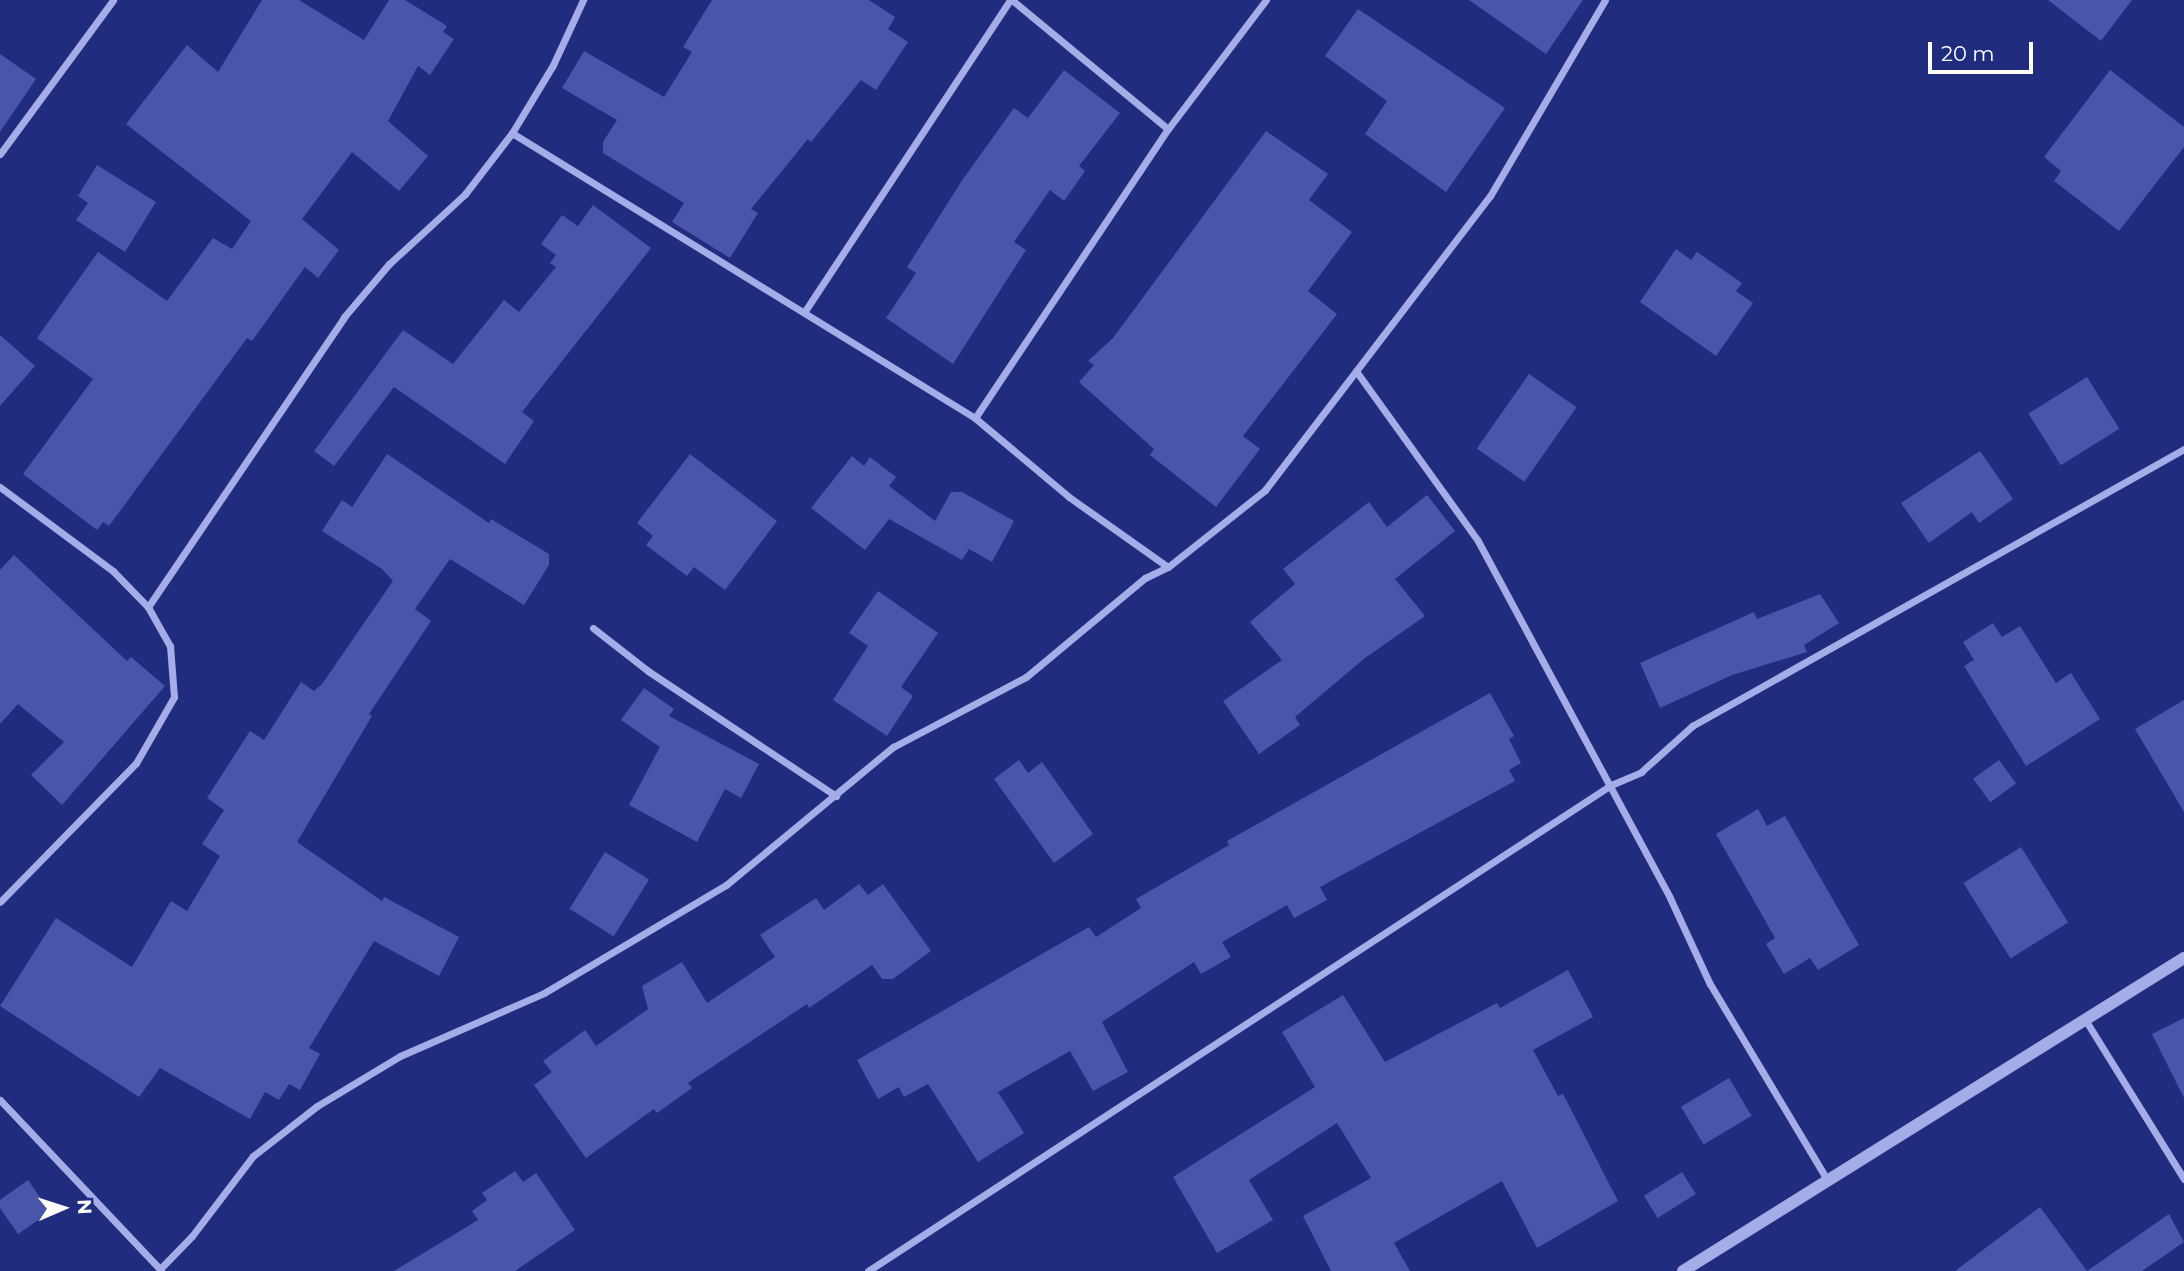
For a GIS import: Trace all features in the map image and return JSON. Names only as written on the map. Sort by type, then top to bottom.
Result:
[{"type":"street","points":[[0,154],[113,0]]},
{"type":"street","points":[[148,607],[344,317],[389,264],[465,194],[512,133],[554,65],[583,0]]},
{"type":"street","points":[[804,311],[1011,0],[1168,129]]},
{"type":"street","points":[[975,418],[1168,129],[1266,0]]},
{"type":"street","points":[[0,1100],[116,1228],[160,1270],[192,1236],[253,1156],[317,1106],[400,1056],[544,993],[726,886],[893,747],[1026,677],[1145,579],[1168,567],[1265,490],[1490,196],[1605,0]]},
{"type":"street","points":[[512,133],[975,418],[1069,497],[1168,567]]},
{"type":"street","points":[[1356,371],[1478,541],[1611,785],[1710,984],[1828,1181]]},
{"type":"street","points":[[868,1271],[1611,785],[1641,772],[1692,726],[1779,674],[2184,449]]},
{"type":"street","points":[[0,486],[113,571],[148,607],[170,646],[174,697],[136,763],[0,902]]},
{"type":"street","points":[[593,628],[648,671],[836,796]]},
{"type":"street","points":[[1683,1271],[2184,958]]},
{"type":"street","points":[[2086,1021],[2184,1179]]},
{"type":"building","points":[[262,0],[299,0],[364,40],[389,0],[405,0],[447,26],[443,32],[454,39],[430,75],[418,66],[388,121],[428,156],[399,191],[352,152],[302,219],[339,250],[318,278],[305,267],[252,341],[247,338],[109,526],[103,522],[97,530],[23,474],[93,379],[37,338],[98,252],[167,301],[213,238],[232,249],[251,221],[126,124],[187,45],[218,72]]},
{"type":"building","points":[[712,0],[869,0],[895,17],[888,29],[908,42],[876,90],[861,80],[811,142],[808,139],[751,209],[758,213],[730,258],[672,222],[684,203],[603,153],[603,142],[617,120],[562,88],[584,51],[664,97],[692,52],[683,47]]},
{"type":"building","points":[[1469,0],[1583,0],[1546,54]]},
{"type":"building","points":[[2048,0],[2132,0],[2101,41]]},
{"type":"building","points":[[1358,9],[1505,108],[1446,192],[1365,134],[1387,101],[1325,56]]},
{"type":"building","points":[[0,54],[36,79],[0,132]]},
{"type":"building","points":[[1064,70],[1120,113],[1079,166],[1085,171],[1064,201],[1050,190],[1014,242],[1026,250],[953,364],[886,318],[916,273],[907,267],[963,179],[1014,108],[1028,118]]},
{"type":"building","points":[[2110,70],[2184,127],[2184,147],[2119,231],[2054,181],[2061,171],[2044,157]]},
{"type":"building","points":[[1266,131],[1328,174],[1309,200],[1352,232],[1308,291],[1337,314],[1243,436],[1260,449],[1216,507],[1150,455],[1154,449],[1079,382],[1094,365],[1088,361],[1113,338]]},
{"type":"building","points":[[97,165],[156,202],[125,252],[76,220],[88,203],[78,196]]},
{"type":"building","points":[[593,205],[651,248],[522,412],[534,421],[505,464],[394,387],[334,466],[314,451],[403,330],[453,364],[504,300],[519,312],[556,267],[550,263],[556,255],[541,244],[562,215],[578,226]]},
{"type":"building","points":[[1676,249],[1691,260],[1697,252],[1742,283],[1736,291],[1753,303],[1716,356],[1640,302]]},
{"type":"building","points":[[0,335],[35,366],[0,406]]},
{"type":"building","points":[[1529,374],[1577,407],[1524,482],[1477,449]]},
{"type":"building","points":[[2087,377],[2119,429],[2061,465],[2028,414]]},
{"type":"building","points":[[1980,451],[2013,499],[1979,523],[1972,512],[1929,543],[1901,503]]},
{"type":"building","points":[[387,454],[489,523],[491,519],[549,554],[549,565],[524,605],[450,559],[415,609],[431,621],[369,714],[372,716],[297,842],[382,901],[384,897],[459,937],[439,976],[374,941],[309,1048],[320,1054],[300,1090],[289,1084],[279,1100],[265,1092],[250,1119],[160,1068],[139,1097],[0,1006],[56,918],[132,967],[171,901],[187,911],[220,856],[202,844],[224,810],[207,798],[250,731],[264,740],[301,682],[314,691],[322,684],[393,581],[382,569],[322,531],[342,500],[352,507]]},
{"type":"building","points":[[690,454],[777,521],[725,590],[694,567],[687,576],[646,545],[653,536],[637,523]]},
{"type":"building","points":[[852,456],[864,466],[870,457],[896,477],[889,486],[935,521],[951,492],[962,492],[1014,521],[992,562],[969,549],[962,560],[889,519],[865,550],[811,508]]},
{"type":"building","points":[[1427,495],[1455,531],[1395,579],[1425,616],[1365,658],[1295,717],[1300,725],[1259,754],[1223,701],[1282,660],[1250,622],[1295,584],[1283,569],[1369,502],[1387,527]]},
{"type":"building","points":[[14,555],[127,661],[131,657],[165,686],[62,805],[31,775],[64,742],[18,704],[0,724],[0,570]]},
{"type":"building","points":[[878,591],[938,633],[901,687],[913,696],[887,736],[833,700],[868,646],[849,633]]},
{"type":"building","points":[[1820,594],[1839,623],[1804,645],[1807,652],[1732,675],[1660,708],[1640,663],[1754,612],[1757,619]]},
{"type":"building","points":[[1993,623],[2002,637],[2020,626],[2056,683],[2071,673],[2100,719],[2026,766],[1964,666],[1974,660],[1963,642]]},
{"type":"building","points":[[644,688],[674,709],[669,716],[759,764],[741,798],[725,789],[697,842],[629,805],[660,747],[621,720]]},
{"type":"building","points":[[1490,693],[1514,736],[1509,739],[1521,763],[1509,770],[1515,781],[1320,887],[1327,900],[1294,918],[1287,905],[1222,942],[1231,957],[1201,974],[1194,962],[1102,1022],[1128,1072],[1093,1091],[1070,1051],[998,1092],[1024,1133],[978,1162],[928,1084],[904,1097],[899,1087],[878,1099],[857,1060],[1089,927],[1096,937],[1141,908],[1136,899],[1229,845],[1227,841]]},
{"type":"building","points":[[2184,700],[2184,812],[2135,729]]},
{"type":"building","points":[[1019,760],[1028,773],[1042,762],[1093,834],[1054,863],[994,779]]},
{"type":"building","points":[[1999,760],[2016,783],[1990,802],[1973,779]]},
{"type":"building","points":[[1758,809],[1767,826],[1785,816],[1859,945],[1818,970],[1810,958],[1784,974],[1766,944],[1775,938],[1716,834]]},
{"type":"building","points":[[2021,847],[2068,922],[2010,959],[1963,883]]},
{"type":"building","points":[[605,852],[649,880],[614,936],[569,909]]},
{"type":"building","points":[[859,884],[868,895],[883,884],[931,951],[893,979],[882,979],[872,965],[809,1008],[807,1004],[688,1083],[692,1088],[657,1113],[654,1109],[586,1158],[534,1085],[552,1072],[543,1061],[585,1030],[596,1046],[648,1009],[642,986],[682,962],[707,1003],[775,957],[760,935],[816,898],[824,910]]},
{"type":"building","points":[[1568,970],[1593,1017],[1533,1050],[1558,1096],[1563,1094],[1618,1201],[1537,1248],[1502,1181],[1394,1243],[1410,1271],[1331,1271],[1303,1216],[1371,1178],[1337,1123],[1249,1180],[1273,1220],[1217,1253],[1173,1177],[1315,1087],[1282,1032],[1343,995],[1385,1062],[1497,1003],[1500,1008]]},
{"type":"building","points":[[2184,1018],[2184,1098],[2152,1034]]},
{"type":"building","points":[[1729,1078],[1752,1116],[1704,1145],[1681,1107]]},
{"type":"building","points":[[515,1171],[523,1182],[536,1173],[575,1230],[515,1271],[394,1271],[478,1220],[472,1211],[487,1200],[482,1193]]},
{"type":"building","points":[[1682,1172],[1696,1194],[1658,1218],[1644,1196]]},
{"type":"building","points":[[28,1180],[50,1212],[18,1234],[0,1208],[0,1200]]},
{"type":"building","points":[[2040,1207],[2087,1271],[1955,1271]]},
{"type":"building","points":[[2169,1214],[2184,1242],[2142,1271],[2087,1271]]}]
